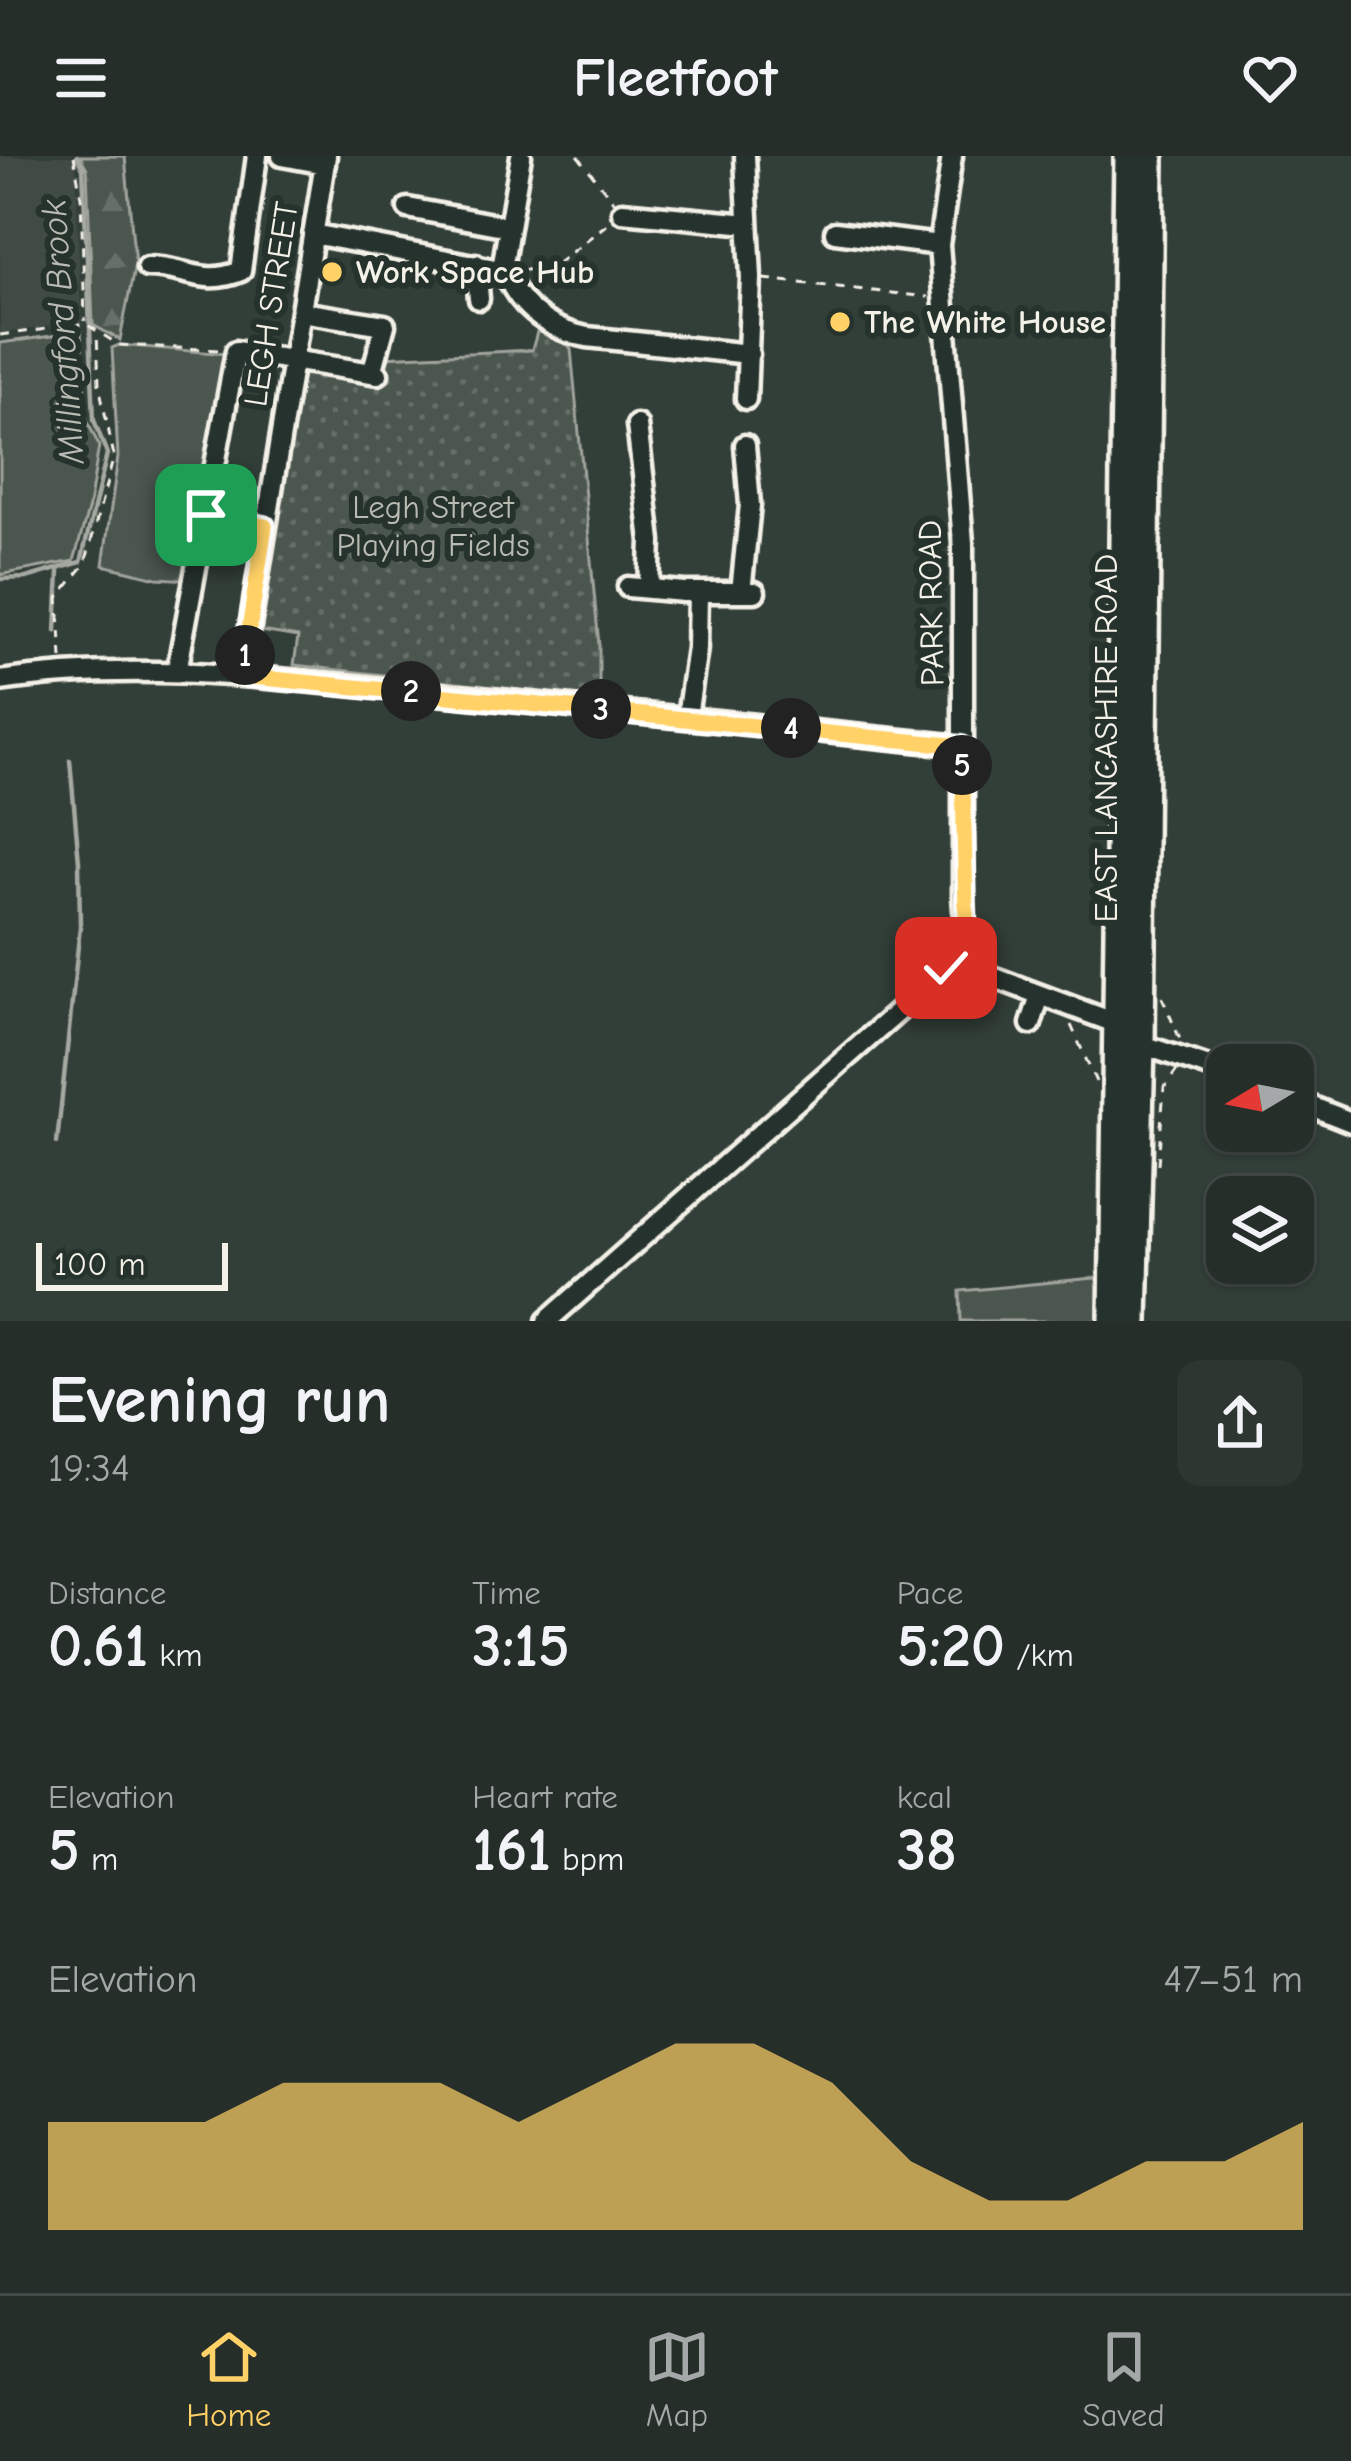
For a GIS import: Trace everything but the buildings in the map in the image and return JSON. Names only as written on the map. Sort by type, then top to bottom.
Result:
[{"type":"highway","name":"EAST LANCASHIRE ROAD","points":[[1114,1321],[1129,156]]},
{"type":"highway","name":"EAST LANCASHIRE ROAD","points":[[1133,1321],[1149,156]]},
{"type":"street","points":[[147,267],[177,269],[211,280],[247,275],[257,156]]},
{"type":"street","points":[[282,156],[325,160]]},
{"type":"street","points":[[520,156],[505,271],[533,314],[562,331],[587,337],[749,354]]},
{"type":"street","points":[[746,156],[751,278],[746,399]]},
{"type":"street","name":"PARK ROAD","points":[[952,156],[940,245],[963,543],[967,951]]},
{"type":"street","name":"LEGH STREET","points":[[242,676],[325,160]]},
{"type":"street","points":[[408,208],[508,227]]},
{"type":"street","points":[[622,212],[748,224]]},
{"type":"street","points":[[835,232],[940,245]]},
{"type":"street","points":[[313,234],[505,271]]},
{"type":"street","points":[[476,264],[479,299]]},
{"type":"street","points":[[177,670],[236,351],[375,374],[385,325],[301,312]]},
{"type":"street","points":[[634,439],[651,541],[639,588],[698,593],[748,592],[756,464],[745,445]]},
{"type":"street","points":[[206,515],[265,526]]},
{"type":"street","points":[[687,717],[697,648],[698,593]]},
{"type":"street","points":[[0,681],[64,671],[177,670],[962,746]]},
{"type":"street","points":[[547,1321],[967,951],[987,975],[1118,1024]]},
{"type":"street","points":[[1031,1024],[1040,995]]},
{"type":"street","points":[[1140,1044],[1182,1050],[1206,1062]]},
{"type":"street","points":[[1314,1108],[1351,1123]]},
{"type":"path","points":[[74,156],[81,197],[86,324]]},
{"type":"path","points":[[505,271],[550,269],[622,212],[578,156]]},
{"type":"path","points":[[751,278],[942,298]]},
{"type":"path","points":[[0,335],[86,324],[119,344],[236,351]]},
{"type":"path","points":[[64,671],[58,598],[85,564],[114,456],[99,385],[97,333]]},
{"type":"path","points":[[1061,1002],[1101,1093]]},
{"type":"path","points":[[1156,1182],[1164,1088],[1182,1050]]},
{"type":"shaded area","points":[[0,156],[71,156],[76,164],[81,322],[0,333]]},
{"type":"green space","points":[[80,156],[125,156],[135,264],[120,340],[93,325],[87,169]]},
{"type":"green space","name":"Legh Street Playing Fields","points":[[539,325],[561,334],[571,349],[599,645],[599,699],[294,665],[298,637],[261,631],[301,373],[376,384],[382,357],[532,350]]},
{"type":"green space","points":[[81,332],[86,418],[99,446],[74,561],[0,575],[0,343]]},
{"type":"green space","points":[[112,348],[228,354],[190,580],[157,578],[103,565],[118,457]]},
{"type":"green space","points":[[1105,1277],[1105,1321],[961,1321],[960,1291]]},
{"type":"waterway","name":"Millingford Brook","points":[[0,579],[26,578],[81,562],[107,454],[94,420],[83,168],[77,156]]},
{"type":"waterway","points":[[56,631],[59,572]]},
{"type":"waterway","points":[[57,1143],[80,927],[70,760]]},
{"type":"place","name":"Work Space Hub","points":[[332,272]]},
{"type":"place","name":"The White House","points":[[840,322]]},
{"type":"route","points":[[206,515],[265,526],[242,676],[962,746],[967,951],[946,968]]}]
